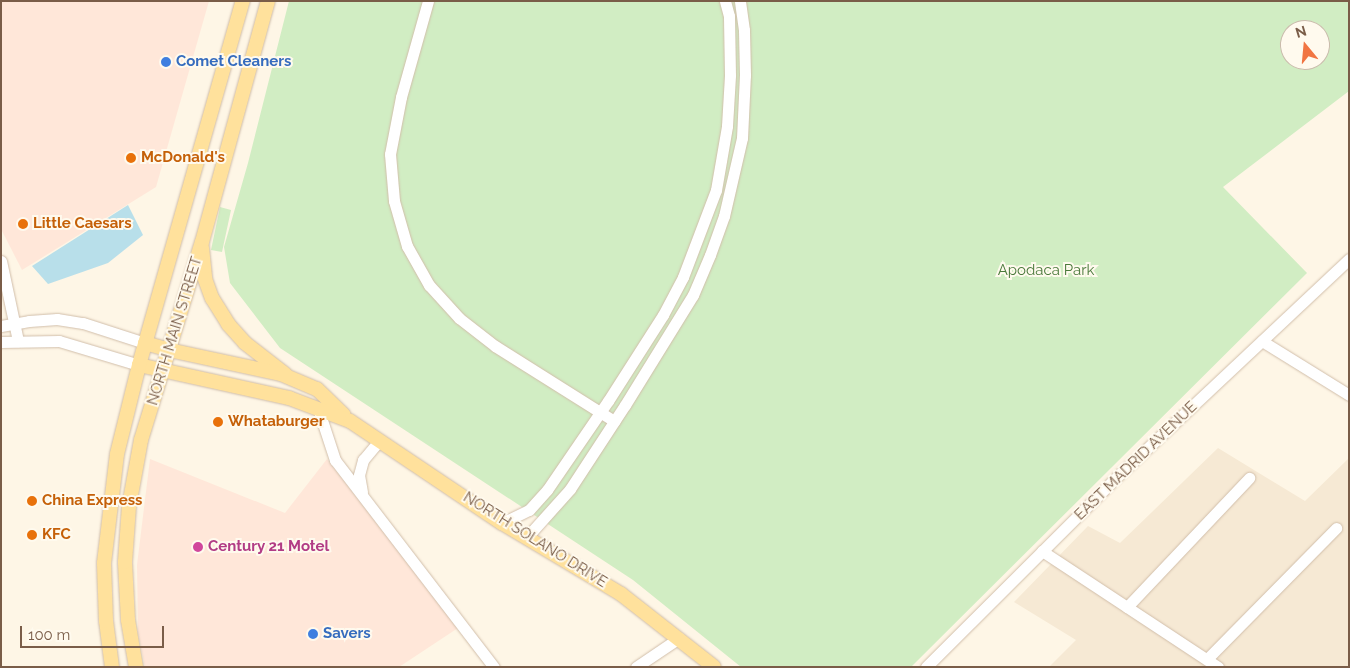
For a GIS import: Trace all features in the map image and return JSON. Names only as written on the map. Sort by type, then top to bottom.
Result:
[{"type":"main road","name":"NORTH MAIN STREET","points":[[112,667],[106,621],[104,563],[117,454],[138,365],[243,1]]},
{"type":"main road","name":"NORTH MAIN STREET","points":[[136,667],[128,620],[125,562],[129,506],[141,440],[202,242],[268,1]]},
{"type":"main road","points":[[202,242],[205,279],[212,298],[228,324],[245,344],[290,378]]},
{"type":"main road","name":"NORTH SOLANO DRIVE","points":[[145,343],[290,378],[317,389],[350,421]]},
{"type":"main road","name":"NORTH SOLANO DRIVE","points":[[138,365],[289,398],[350,421],[502,523],[621,594],[714,667]]},
{"type":"street","points":[[428,1],[401,96],[390,154],[394,201],[407,246],[429,285],[458,318],[495,346],[614,422]]},
{"type":"street","points":[[502,523],[521,515],[536,503],[558,475],[600,414],[663,315],[679,284],[717,182],[727,126],[729,16],[725,1]]},
{"type":"street","points":[[527,537],[570,489],[693,294],[724,216],[742,138],[745,56],[740,1]]},
{"type":"street","points":[[729,56],[745,56]]},
{"type":"street","points":[[708,210],[724,216]]},
{"type":"street","name":"EAST MADRID AVENUE","points":[[926,667],[1122,473],[1349,259]]},
{"type":"street","points":[[1,261],[18,341]]},
{"type":"street","points":[[1,326],[57,319],[83,323],[145,343]]},
{"type":"street","points":[[2,340],[59,341],[138,365]]},
{"type":"street","points":[[1262,341],[1349,396]]},
{"type":"street","points":[[318,408],[335,460],[362,492],[494,667]]},
{"type":"street","points":[[362,492],[359,475],[363,460],[380,440]]},
{"type":"street","points":[[1127,607],[1249,478]]},
{"type":"street","points":[[1207,659],[1336,528]]},
{"type":"street","points":[[1042,551],[1218,667]]},
{"type":"street","points":[[636,667],[679,638]]},
{"type":"shaded area","points":[[1,1],[209,1],[156,187],[22,270],[1,229]]},
{"type":"shaded area","points":[[1218,448],[1305,501],[1349,458],[1349,667],[1049,667],[1076,640],[1014,602],[1088,526],[1120,543]]},
{"type":"shaded area","points":[[150,459],[285,513],[327,459],[458,628],[399,667],[145,667],[138,632],[137,565]]},
{"type":"green space","name":"Apodaca Park","points":[[289,1],[1349,1],[1349,91],[1223,187],[1307,273],[911,667],[741,667],[633,580],[280,348],[230,283],[224,247],[248,163]]},
{"type":"green space","points":[[220,207],[231,210],[222,252],[211,250]]},
{"type":"water","points":[[128,205],[143,235],[108,263],[48,284],[32,266]]},
{"type":"place","name":"Comet Cleaners","points":[[166,62]]},
{"type":"place","name":"McDonald's","points":[[131,158]]},
{"type":"place","name":"Little Caesars","points":[[23,224]]},
{"type":"place","name":"Whataburger","points":[[218,422]]},
{"type":"place","name":"China Express","points":[[32,501]]},
{"type":"place","name":"KFC","points":[[32,535]]},
{"type":"place","name":"Century 21 Motel","points":[[198,547]]},
{"type":"place","name":"Savers","points":[[313,634]]}]
